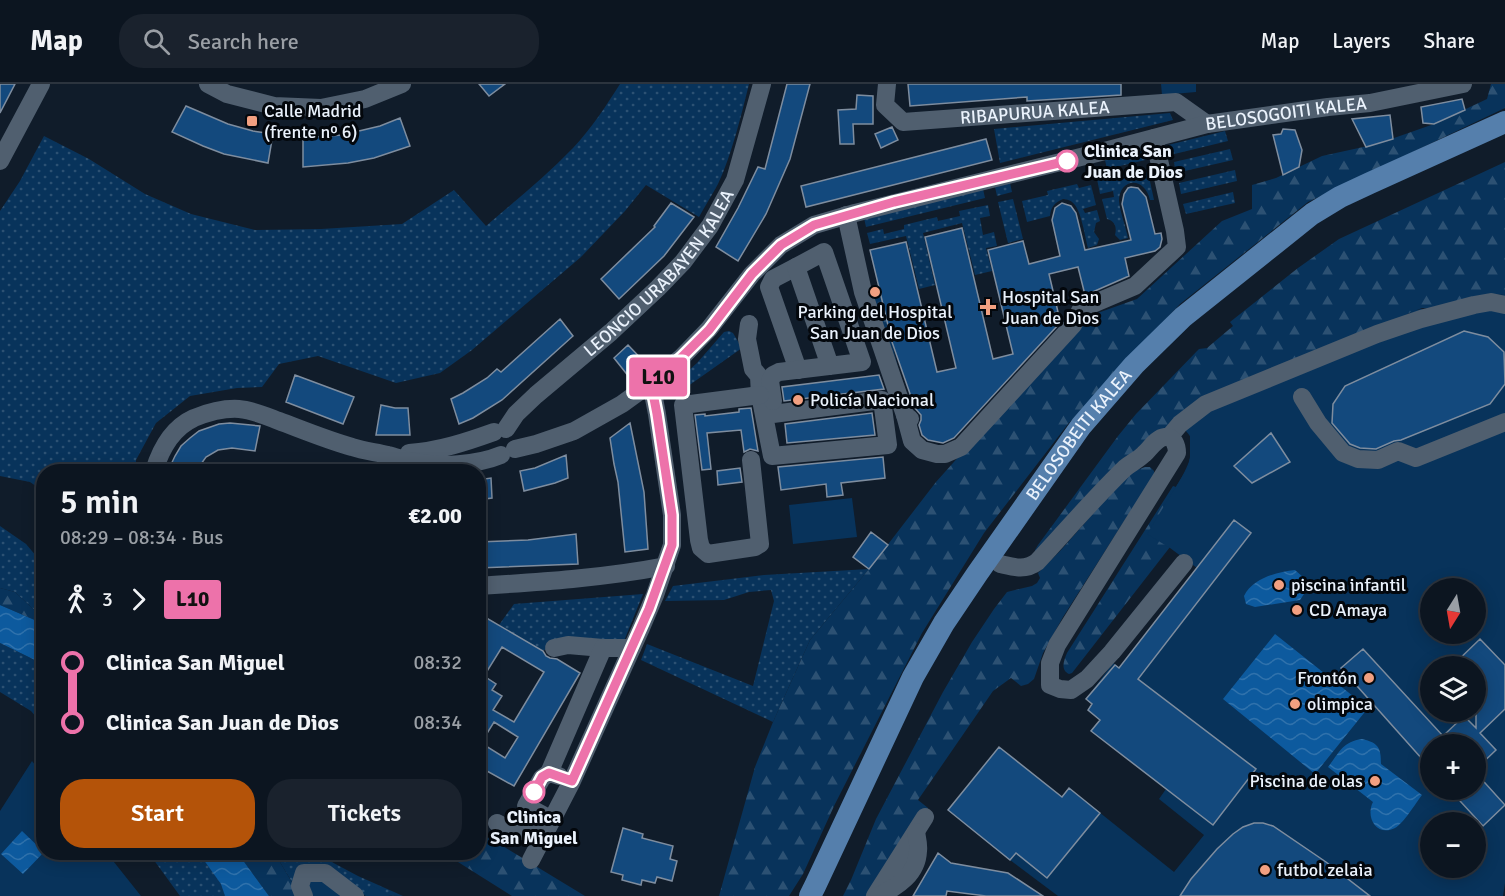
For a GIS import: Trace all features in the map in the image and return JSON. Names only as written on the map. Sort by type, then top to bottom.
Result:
[{"type":"main road","name":"BELOSOBEITI KALEA","points":[[810,896],[913,677],[944,623],[1081,426],[1134,366],[1183,316],[1312,214],[1350,193],[1505,122]]},
{"type":"main road","name":"BELOSOBEITI KALEA","points":[[826,896],[907,718],[962,619],[1114,408],[1197,324],[1316,229],[1390,189],[1505,138]]},
{"type":"street","points":[[0,161],[41,84]]},
{"type":"street","points":[[208,84],[227,94],[274,106],[321,108],[365,99],[402,84]]},
{"type":"street","name":"LEONCIO URABAYEN KALEA","points":[[500,431],[536,395],[611,332],[683,262],[710,226],[735,180],[762,84]]},
{"type":"street","name":"RIBAPURUA KALEA","points":[[887,84],[885,105],[903,122],[1176,102],[1207,124]]},
{"type":"street","name":"BELOSOGOITI KALEA","points":[[651,383],[709,330],[752,274],[781,245],[814,225],[1207,124],[1370,103],[1463,84]]},
{"type":"street","points":[[850,214],[863,292],[908,417],[907,427],[912,441],[922,450],[945,454],[961,447],[1073,325],[1081,309],[1136,286],[1177,247],[1154,138]]},
{"type":"street","points":[[850,214],[865,248],[875,291]]},
{"type":"street","points":[[772,456],[770,381],[773,375],[779,372],[798,370],[862,362],[824,252],[774,279],[769,287],[798,370]]},
{"type":"street","points":[[796,267],[830,366]]},
{"type":"street","points":[[738,294],[749,324],[760,341],[765,368],[759,376],[760,395],[770,414]]},
{"type":"street","points":[[1169,437],[1180,424],[1206,404],[1377,334],[1474,305],[1491,302],[1505,305]]},
{"type":"street","points":[[156,464],[167,441],[176,430],[191,419],[222,409],[241,409],[259,413],[353,448],[416,462],[440,464],[489,460],[574,430],[622,404],[651,383],[672,515],[672,545],[655,595],[632,648],[572,781],[531,860]]},
{"type":"street","points":[[760,395],[683,405],[699,540],[701,548],[708,554],[755,547],[760,544],[742,461],[888,445],[882,400],[770,414]]},
{"type":"street","points":[[1302,397],[1318,423],[1342,453],[1358,459],[1378,460],[1398,451],[1416,458],[1505,422]]},
{"type":"street","points":[[390,455],[430,451],[458,445],[500,431],[512,432],[516,436],[517,444],[508,452]]},
{"type":"street","points":[[1000,564],[1030,567],[1101,493],[1155,442],[1163,437],[1169,437],[1174,441],[1178,447],[1178,453],[1172,464],[1075,616],[1050,663],[1050,685],[1071,690],[1087,679],[1112,652],[1184,563]]},
{"type":"street","points":[[1142,456],[1159,462],[1163,475]]},
{"type":"street","points":[[486,585],[541,582],[634,572],[666,566]]},
{"type":"street","points":[[554,648],[568,645],[632,648]]},
{"type":"street","points":[[549,825],[526,806],[542,777],[549,773],[603,648]]},
{"type":"street","points":[[549,773],[572,781]]},
{"type":"street","points":[[497,823],[513,830],[531,833],[549,825]]},
{"type":"street","points":[[877,896],[920,824]]},
{"type":"street","points":[[304,896],[300,886],[304,873],[325,873],[355,896]]},
{"type":"green space","points":[[620,84],[749,84],[728,160],[718,184],[699,217],[646,185],[625,211],[581,257],[472,350],[440,373],[396,383],[318,356],[279,364],[262,387],[237,388],[190,396],[156,423],[136,464],[36,464],[36,486],[30,482],[0,476],[0,211],[20,181],[44,136],[89,159],[145,194],[191,214],[255,230],[402,224],[454,190],[486,226],[573,148],[604,109]]},
{"type":"green space","points":[[1161,84],[1196,84],[1196,92],[1162,95]]},
{"type":"green space","points":[[1491,84],[1505,84],[1505,108],[1308,202],[1180,304],[1068,424],[984,533],[922,633],[835,804],[803,874],[789,896],[719,896],[755,767],[810,640],[869,569],[936,482],[1012,397],[1092,315],[1137,299],[1222,221],[1252,209],[1252,185],[1276,178],[1322,156],[1377,144],[1434,124],[1487,99]]},
{"type":"green space","points":[[1170,113],[1173,120],[1000,163],[994,129]]},
{"type":"green space","points":[[1225,131],[1228,141],[1162,157],[1164,146]]},
{"type":"green space","points":[[1230,149],[1233,160],[1176,173],[1174,162]]},
{"type":"green space","points":[[1146,150],[1152,152],[1154,158],[1107,169],[1105,160]]},
{"type":"green space","points":[[1505,162],[1505,295],[1490,294],[1438,308],[1422,308],[1409,313],[1402,319],[1205,398],[1035,554],[1038,545],[1136,414],[1199,349],[1207,348],[1233,326],[1230,322],[1339,239]]},
{"type":"green space","points":[[1235,170],[1237,181],[1181,194],[1179,183]]},
{"type":"green space","points":[[1148,172],[1154,200],[1150,200],[1147,192],[1138,184],[1127,184],[1120,194],[1119,201],[1128,238],[1120,240],[1115,235],[1114,223],[1107,219],[1102,199],[1114,197],[1113,191],[1100,194],[1097,179],[1125,173],[1126,177]]},
{"type":"green space","points":[[1010,183],[1012,192],[997,196],[995,187]]},
{"type":"green space","points":[[1077,184],[1079,188],[1091,185],[1096,205],[1083,209],[1085,213],[1097,210],[1100,221],[1096,223],[1094,232],[1099,239],[1097,245],[1088,248],[1080,216],[1071,201],[1063,199],[1057,202],[1050,216],[1027,222],[1022,201],[1048,195],[1047,191]]},
{"type":"green space","points":[[983,189],[985,198],[866,227],[864,218]]},
{"type":"green space","points":[[1233,192],[1235,203],[1186,214],[1183,204]]},
{"type":"green space","points":[[1013,199],[1023,239],[1008,243],[998,202]]},
{"type":"green space","points":[[988,205],[990,216],[980,218],[983,235],[994,232],[997,246],[986,248],[992,271],[975,275],[962,223],[923,233],[935,285],[919,289],[906,236],[870,244],[867,233],[883,229],[884,234],[904,229],[904,225],[937,217],[938,221],[960,216],[959,211]]},
{"type":"green space","points":[[880,292],[901,381],[869,295]]},
{"type":"green space","name":"CD Amaya","points":[[1490,294],[1505,295],[1505,883],[1503,896],[1058,896],[948,810],[999,747],[1061,797],[1069,788],[1174,872],[1204,835],[1159,799],[1166,789],[1091,731],[1100,720],[1088,710],[1092,704],[1086,699],[1113,663],[1119,667],[1197,568],[1147,534],[1188,467],[1190,436],[1177,420],[1402,319],[1415,310],[1458,304]]},
{"type":"green space","points":[[724,332],[733,333],[742,348],[671,396],[671,386],[697,363]]},
{"type":"green space","points":[[1213,405],[1170,547],[1069,674],[1064,670],[1067,653],[1186,469],[1191,456],[1192,442],[1189,433],[1184,428]]},
{"type":"green space","points":[[1150,467],[1154,471],[1154,476],[1063,617],[1043,653],[1034,679],[1021,686],[1011,678],[993,691],[918,800],[928,808],[925,817],[879,896],[843,896],[876,819],[943,692],[994,609],[1007,592],[1037,583],[1040,578],[1038,573],[1105,500],[1134,471]]},
{"type":"green space","points":[[852,498],[857,537],[793,544],[789,505]]},
{"type":"green space","points":[[0,526],[26,544],[36,556],[36,612],[15,592],[0,588]]},
{"type":"green space","points":[[869,569],[810,640],[773,722],[641,660],[647,644],[753,686],[774,601],[771,590],[749,592],[724,600],[665,601],[673,586],[764,575]]},
{"type":"green space","points":[[0,588],[15,592],[36,612],[36,621],[0,605]]},
{"type":"green space","points":[[643,594],[624,641],[572,638],[542,651],[499,625],[514,604]]},
{"type":"green space","points":[[0,643],[36,661],[36,717],[31,711],[0,692]]},
{"type":"green space","points":[[32,761],[36,766],[36,860],[112,860],[141,896],[0,896],[0,811]]},
{"type":"green space","points":[[488,837],[585,896],[512,896],[458,862],[460,860],[486,860],[486,839]]},
{"type":"green space","points":[[154,860],[204,860],[222,884],[225,896],[180,896]]},
{"type":"green space","points":[[243,860],[279,860],[300,896],[269,896]]},
{"type":"green space","points":[[279,860],[328,860],[403,896],[299,894]]},
{"type":"green space","points":[[302,872],[355,896],[303,896]]},
{"type":"green space","points":[[371,885],[390,896],[365,896]]},
{"type":"water","name":"piscina infantil","points":[[1295,570],[1304,578],[1306,591],[1300,600],[1255,607],[1246,604],[1244,596],[1259,580],[1273,574]]},
{"type":"water","points":[[0,605],[36,621],[36,661],[0,643]]},
{"type":"water","name":"olimpica","points":[[1275,634],[1368,708],[1315,774],[1223,699]]},
{"type":"water","name":"Piscina de olas","points":[[1362,739],[1375,744],[1378,747],[1381,764],[1420,793],[1420,798],[1406,818],[1395,828],[1383,830],[1378,828],[1372,820],[1373,802],[1328,767],[1345,745]]},
{"type":"water","points":[[22,831],[36,844],[36,860],[23,874],[1,854]]},
{"type":"water","points":[[204,860],[243,860],[269,896],[225,896],[221,884]]},
{"type":"building","points":[[0,84],[15,84],[0,113]]},
{"type":"building","points":[[479,84],[505,84],[489,96]]},
{"type":"building","points":[[787,84],[810,84],[790,159],[766,214],[738,261],[716,247],[758,167],[765,169]]},
{"type":"building","points":[[908,84],[1121,84],[1121,95],[1027,101],[1027,97],[910,106]]},
{"type":"building","points":[[857,95],[873,96],[873,124],[853,124],[854,144],[840,144],[838,110],[856,109]]},
{"type":"building","points":[[1462,99],[1465,110],[1434,124],[1423,123],[1421,107]]},
{"type":"building","points":[[186,106],[228,124],[273,134],[268,163],[224,154],[172,132]]},
{"type":"building","points":[[1390,115],[1393,139],[1366,147],[1352,119]]},
{"type":"building","points":[[400,118],[410,146],[374,158],[303,167],[303,138],[342,135],[380,126]]},
{"type":"building","points":[[892,127],[898,140],[881,148],[875,134]]},
{"type":"building","points":[[1283,129],[1295,130],[1302,150],[1299,167],[1283,175],[1273,135],[1281,134]]},
{"type":"building","points":[[986,139],[992,160],[806,207],[801,186]]},
{"type":"building","points":[[1131,187],[1138,188],[1146,197],[1155,234],[1161,233],[1160,247],[1155,251],[1125,258],[1129,276],[1085,295],[1078,267],[1049,274],[1058,312],[1049,314],[1059,324],[954,438],[943,443],[928,440],[922,435],[919,425],[921,415],[915,408],[892,342],[870,250],[906,242],[937,372],[956,368],[925,237],[962,228],[993,359],[1013,354],[988,250],[1023,241],[1029,264],[1060,256],[1052,220],[1055,208],[1062,203],[1071,206],[1076,213],[1085,250],[1131,240],[1122,204],[1124,194]]},
{"type":"building","points":[[671,203],[694,217],[664,256],[619,299],[601,279],[655,227]]},
{"type":"building","points":[[560,319],[573,336],[502,400],[459,424],[451,399],[487,378],[497,369],[501,372]]},
{"type":"building","points":[[1464,331],[1488,337],[1504,352],[1505,384],[1490,404],[1376,449],[1360,448],[1350,444],[1332,423],[1333,404],[1345,386]]},
{"type":"building","points":[[628,345],[650,368],[633,382],[614,358]]},
{"type":"building","points":[[295,375],[354,397],[343,424],[286,402]]},
{"type":"building","points":[[879,375],[884,389],[784,401],[782,387]]},
{"type":"building","points":[[381,405],[408,408],[410,435],[376,435]]},
{"type":"building","points":[[751,408],[758,451],[750,449],[744,452],[741,430],[707,433],[711,469],[702,470],[695,415],[739,412],[739,409]]},
{"type":"building","points":[[872,413],[875,435],[787,443],[785,424]]},
{"type":"building","points":[[630,423],[644,492],[648,549],[625,552],[618,482],[610,438]]},
{"type":"building","points":[[219,424],[260,426],[255,451],[232,448],[218,450],[206,457],[201,464],[171,464],[181,446],[199,431]]},
{"type":"building","points":[[1271,433],[1290,462],[1252,483],[1234,466]]},
{"type":"building","points":[[566,455],[568,478],[524,491],[520,471],[535,468]]},
{"type":"building","points":[[883,457],[885,478],[841,483],[843,495],[827,497],[826,484],[781,490],[778,467]]},
{"type":"building","points":[[740,468],[742,482],[718,485],[717,471]]},
{"type":"building","points":[[491,478],[492,498],[486,499],[486,479]]},
{"type":"building","points":[[1234,520],[1251,533],[1138,679],[1256,769],[1213,825],[1091,731],[1100,720],[1088,710],[1092,704],[1086,699],[1115,665],[1119,668]]},
{"type":"building","points":[[871,532],[888,545],[869,569],[853,557]]},
{"type":"building","points":[[576,534],[578,564],[486,568],[486,542],[528,540]]},
{"type":"building","points":[[486,618],[543,651],[546,656],[557,659],[580,673],[514,786],[486,770],[486,746],[505,758],[518,737],[494,722],[486,735],[486,677],[496,684],[492,690],[502,696],[493,710],[514,722],[544,672],[502,647],[486,673]]},
{"type":"building","points":[[1475,644],[1485,644],[1505,665],[1505,709],[1481,734],[1445,734],[1458,722],[1470,722],[1476,728],[1476,722],[1486,722],[1486,656],[1462,656]]},
{"type":"building","points":[[1363,649],[1420,711],[1420,722],[1430,722],[1441,734],[1420,734],[1420,757],[1341,668]]},
{"type":"building","points":[[1486,739],[1496,750],[1486,760]]},
{"type":"building","points":[[999,747],[1062,797],[1069,788],[1100,813],[1047,878],[1016,853],[1010,860],[948,810]]},
{"type":"building","points":[[1486,784],[1505,805],[1486,823],[1486,812],[1470,812],[1459,800],[1486,800]]},
{"type":"building","points":[[1254,823],[1273,826],[1326,862],[1370,896],[1180,896],[1191,879],[1217,849],[1233,834]]},
{"type":"building","points":[[623,828],[643,834],[642,838],[673,846],[670,859],[677,861],[672,881],[657,877],[655,883],[642,880],[641,885],[622,880],[623,875],[611,872]]},
{"type":"building","points":[[938,853],[951,863],[1008,873],[1043,896],[986,896],[947,891],[946,896],[913,896]]},
{"type":"bus line","name":"L10","points":[[534,792],[542,777],[549,773],[572,781],[666,566],[672,545],[672,515],[651,383],[709,330],[752,274],[781,245],[814,225],[894,202],[1067,161]]},
{"type":"place","name":"Calle Madrid (frente nº 6)","points":[[252,121]]},
{"type":"place","name":"Clinica San Juan de Dios","points":[[1067,161]]},
{"type":"place","name":"Parking del Hospital San Juan de Dios","points":[[875,292]]},
{"type":"place","name":"Hospital San Juan de Dios","points":[[988,307]]},
{"type":"place","name":"Policía Nacional","points":[[798,400]]},
{"type":"place","name":"piscina infantil","points":[[1279,585]]},
{"type":"place","name":"CD Amaya","points":[[1297,610]]},
{"type":"place","name":"Frontón","points":[[1369,678]]},
{"type":"place","name":"olimpica","points":[[1295,704]]},
{"type":"place","name":"Piscina de olas","points":[[1375,781]]},
{"type":"place","name":"Clinica San Miguel","points":[[534,792]]},
{"type":"place","name":"futbol zelaia","points":[[1265,870]]}]
